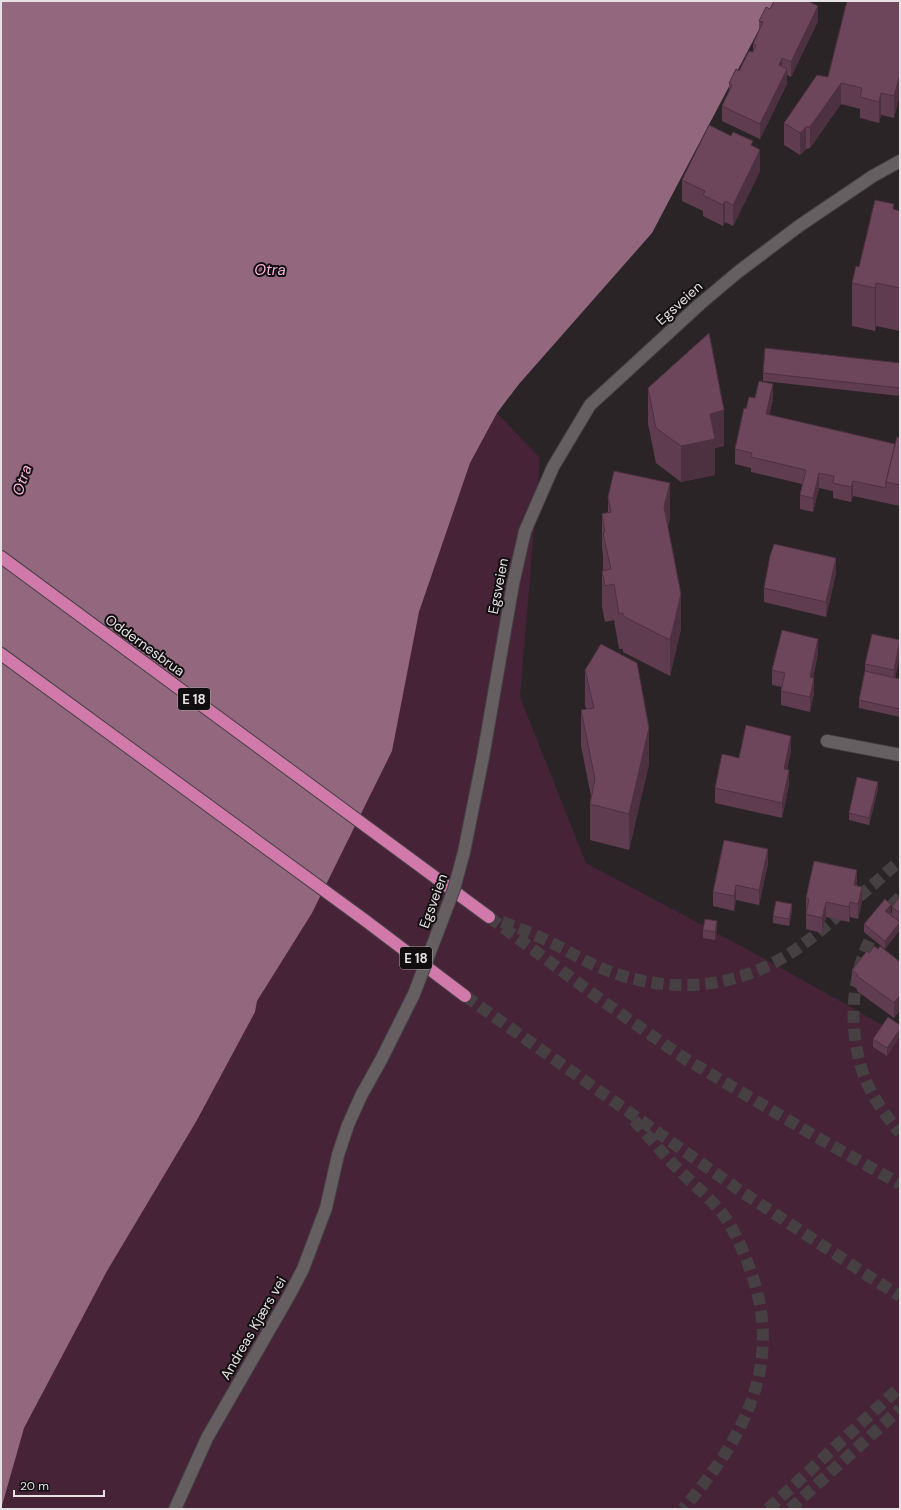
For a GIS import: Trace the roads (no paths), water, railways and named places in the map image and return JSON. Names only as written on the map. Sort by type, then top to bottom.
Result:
[{"type":"highway","name":"Oddernesbrua","points":[[1,557],[489,918]]},
{"type":"highway","name":"E 18","points":[[1,654],[366,921],[465,996]]},
{"type":"street","name":"Egsveien","points":[[338,1156],[348,1125],[360,1096],[381,1060],[414,994],[454,889],[464,852],[483,756],[513,584],[525,531],[553,467],[590,405],[700,304],[738,272],[799,226],[872,176],[900,161]]},
{"type":"street","points":[[827,741],[900,755]]},
{"type":"street","name":"Andreas Kjærs vei","points":[[175,1509],[207,1438],[290,1294],[303,1268],[326,1208],[338,1156]]},
{"type":"water","name":"Otra","points":[[1,1],[774,1],[652,233],[519,384],[497,413],[470,463],[419,612],[392,751],[312,913],[257,1001],[255,1012],[197,1120],[107,1271],[24,1428],[1,1509]]},
{"type":"tunnel","points":[[502,922],[546,940],[600,968],[632,978],[658,983],[684,985],[710,983],[735,978],[760,970],[783,958],[824,928],[900,861]]},
{"type":"tunnel","points":[[900,897],[884,915],[862,958],[856,982],[854,1006],[854,1030],[864,1076],[880,1106],[900,1133]]},
{"type":"tunnel","points":[[489,917],[604,1002],[684,1058],[813,1135],[900,1184]]},
{"type":"tunnel","points":[[465,996],[742,1192],[900,1296]]},
{"type":"tunnel","points":[[634,1120],[673,1164],[722,1213],[738,1240],[750,1269],[760,1304],[763,1337],[760,1368],[752,1398],[740,1427],[724,1455],[683,1509]]},
{"type":"tunnel","points":[[768,1509],[900,1387]]},
{"type":"tunnel","points":[[790,1509],[900,1409]]}]
